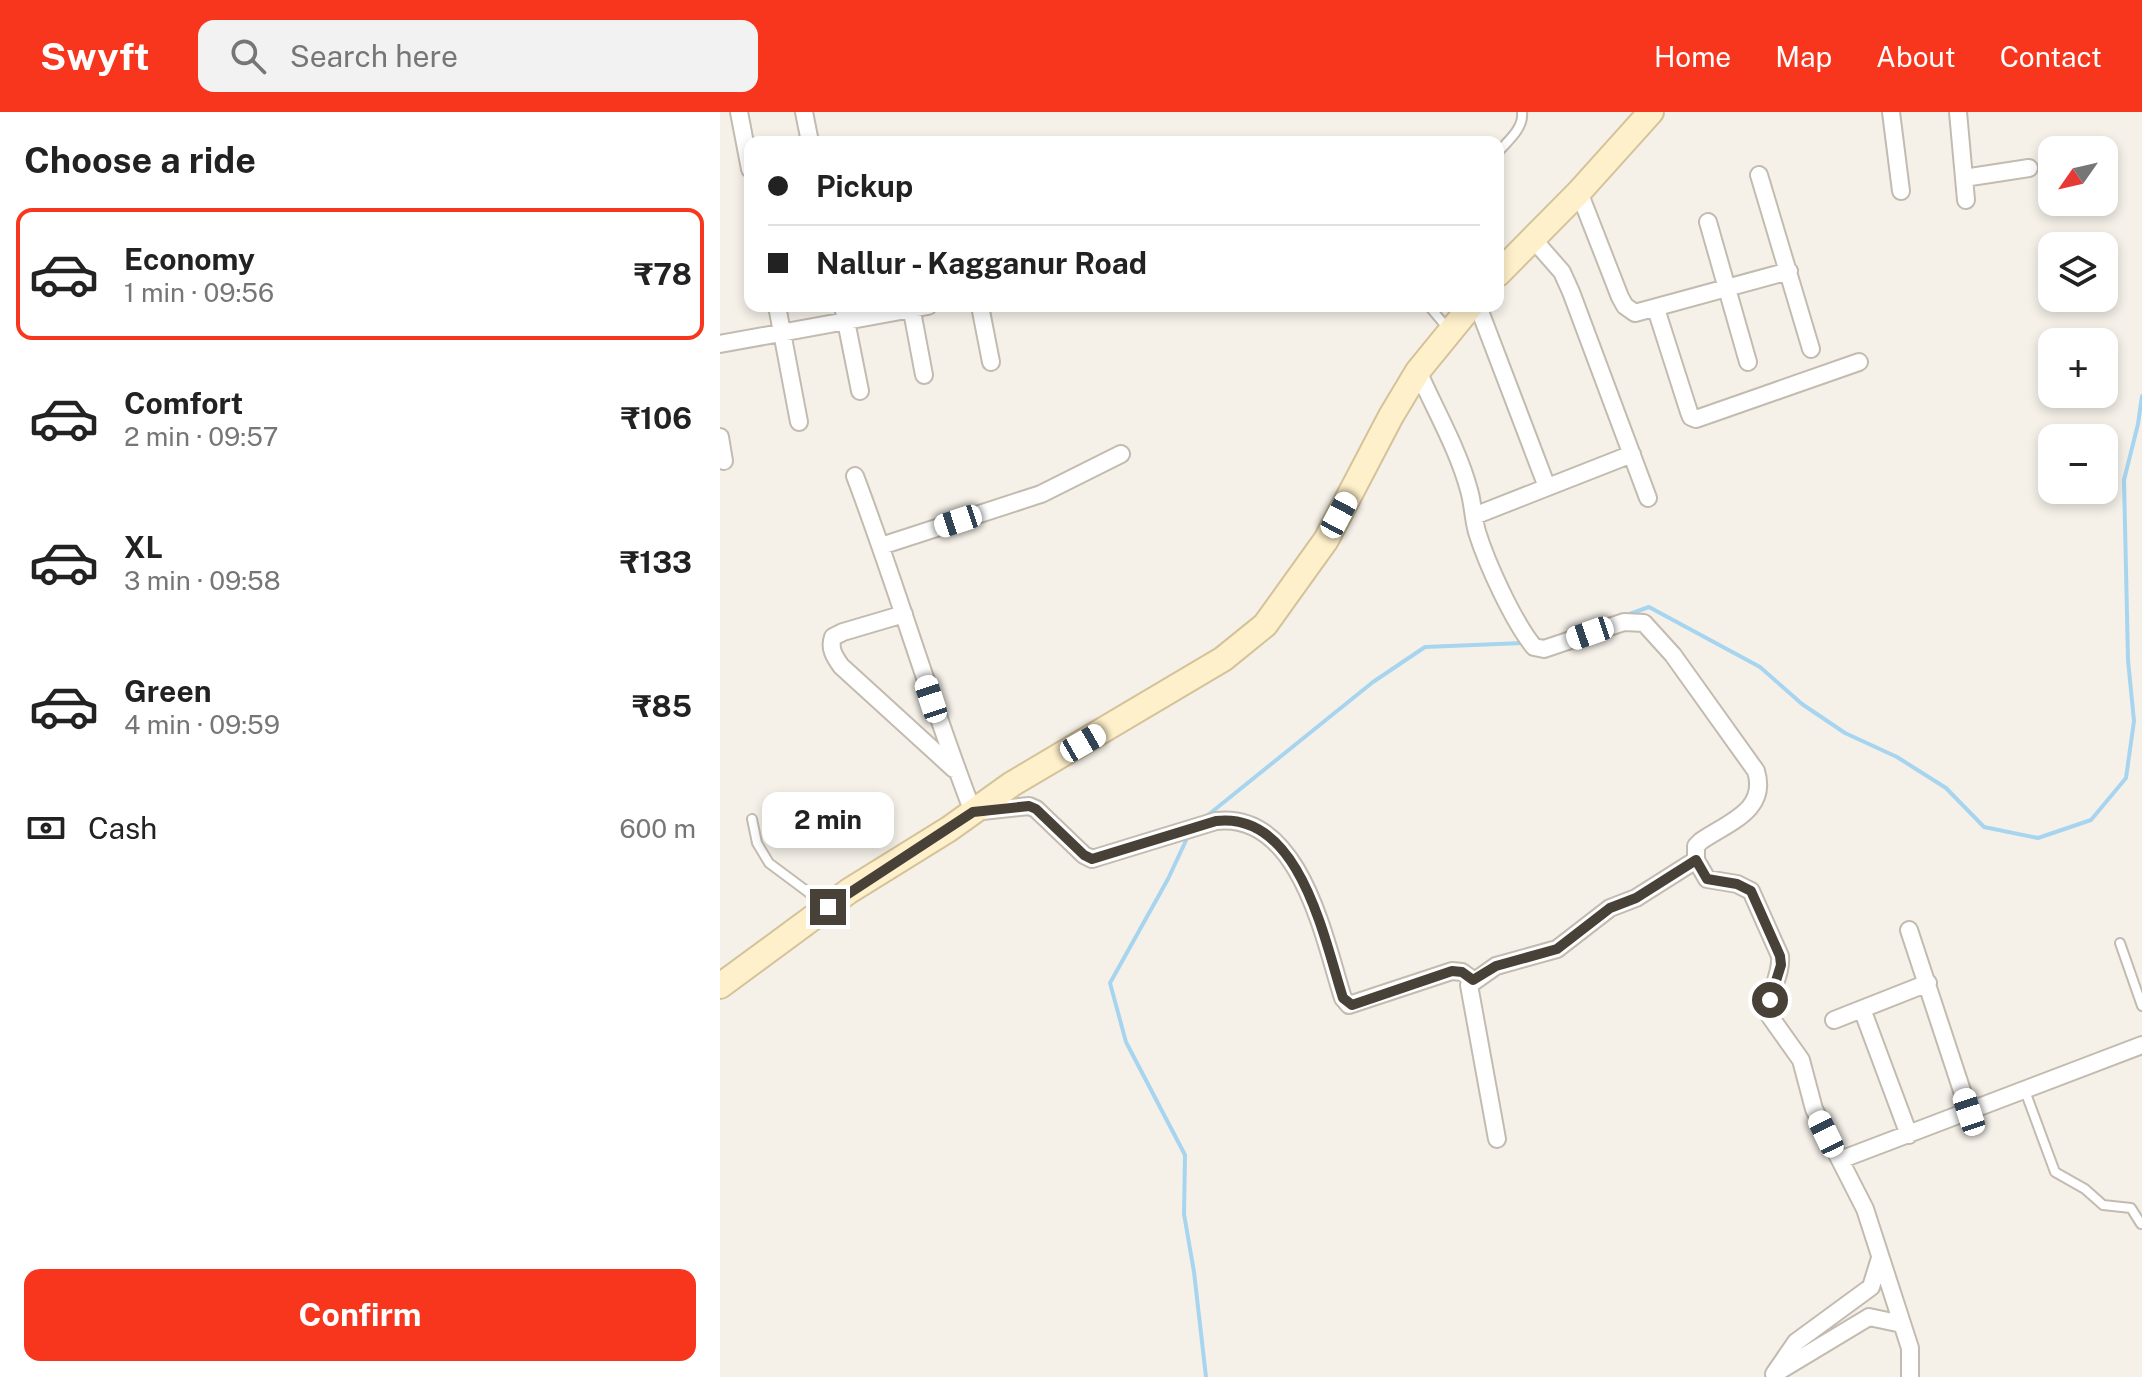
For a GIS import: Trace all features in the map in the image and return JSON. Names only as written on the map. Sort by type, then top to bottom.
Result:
[{"type":"main road","points":[[1504,268],[1579,192],[1651,112]]},
{"type":"main road","points":[[720,986],[828,907],[1012,784],[1223,659],[1265,625],[1326,540],[1418,371],[1466,312]]},
{"type":"street","points":[[739,112],[744,138]]},
{"type":"street","points":[[804,112],[809,136]]},
{"type":"street","points":[[1891,112],[1901,191]]},
{"type":"street","points":[[1958,112],[1966,200]]},
{"type":"street","points":[[1964,178],[2029,168]]},
{"type":"street","points":[[1759,175],[1811,349]]},
{"type":"street","points":[[1579,192],[1625,306],[1635,313],[1789,271]]},
{"type":"street","points":[[1708,222],[1748,362]]},
{"type":"street","points":[[1533,239],[1567,282],[1648,498]]},
{"type":"street","points":[[1656,309],[1689,412],[1696,419],[1859,362]]},
{"type":"street","points":[[778,312],[799,422]]},
{"type":"street","points":[[720,344],[783,333],[844,314],[865,312]]},
{"type":"street","points":[[918,312],[924,375]]},
{"type":"street","points":[[981,312],[991,362]]},
{"type":"street","points":[[1480,312],[1547,487]]},
{"type":"street","points":[[844,314],[860,391]]},
{"type":"street","points":[[1418,371],[1469,489],[1483,549],[1510,607],[1534,647],[1544,649],[1624,622],[1644,623],[1673,655],[1750,760],[1759,779],[1757,799],[1750,808],[1696,846],[1696,860],[1707,879],[1737,884],[1751,891],[1780,956],[1781,965],[1770,1000],[1769,1015],[1801,1060],[1814,1109],[1865,1209],[1911,1355],[1910,1377]]},
{"type":"street","points":[[720,437],[724,461]]},
{"type":"street","points":[[881,546],[1041,494],[1121,454]]},
{"type":"street","points":[[1474,516],[1632,454]]},
{"type":"street","points":[[855,476],[940,727],[973,812],[1029,806],[1092,859],[1216,821],[1230,819],[1243,823],[1269,835],[1290,857],[1315,913],[1343,998],[1349,1005],[1452,971],[1462,972],[1473,980]]},
{"type":"street","points":[[904,614],[833,637],[834,657],[958,773]]},
{"type":"street","points":[[1497,1139],[1468,990],[1473,980],[1496,966],[1557,949],[1610,908],[1636,898],[1696,860]]},
{"type":"street","points":[[1909,930],[1969,1112]]},
{"type":"street","points":[[1834,1020],[1928,983]]},
{"type":"street","points":[[1862,1009],[1909,1135]]},
{"type":"street","points":[[1840,1160],[2142,1045]]},
{"type":"street","points":[[1772,1375],[1796,1342],[1871,1287],[1881,1257]]},
{"type":"street","points":[[1772,1375],[1861,1320],[1877,1316],[1902,1324]]},
{"type":"lane","points":[[1504,145],[1523,119],[1522,112]]},
{"type":"lane","points":[[1434,312],[1450,332]]},
{"type":"lane","points":[[752,819],[757,843],[769,863],[828,907]]},
{"type":"lane","points":[[2120,943],[2142,1006]]},
{"type":"lane","points":[[2025,1091],[2055,1172],[2085,1189],[2103,1205],[2131,1208],[2141,1224]]},
{"type":"waterway","points":[[1624,616],[1649,607],[1760,667],[1802,704],[1845,733],[1897,757],[1946,788],[1984,827],[2038,838],[2091,820],[2126,778],[2134,721],[2128,660],[2124,480],[2142,396]]},
{"type":"waterway","points":[[1203,819],[1373,682],[1425,647],[1523,643]]},
{"type":"waterway","points":[[1189,834],[1168,879],[1110,983],[1126,1042],[1185,1155],[1184,1214],[1206,1377]]},
{"type":"route","points":[[828,907],[973,812],[1029,806],[1092,859],[1230,819],[1269,835],[1290,857],[1315,913],[1343,998],[1352,1005],[1452,971],[1458,970],[1473,980],[1496,966],[1557,949],[1610,908],[1636,898],[1696,860],[1707,879],[1737,884],[1751,891],[1780,956],[1781,965],[1770,1000]]}]
